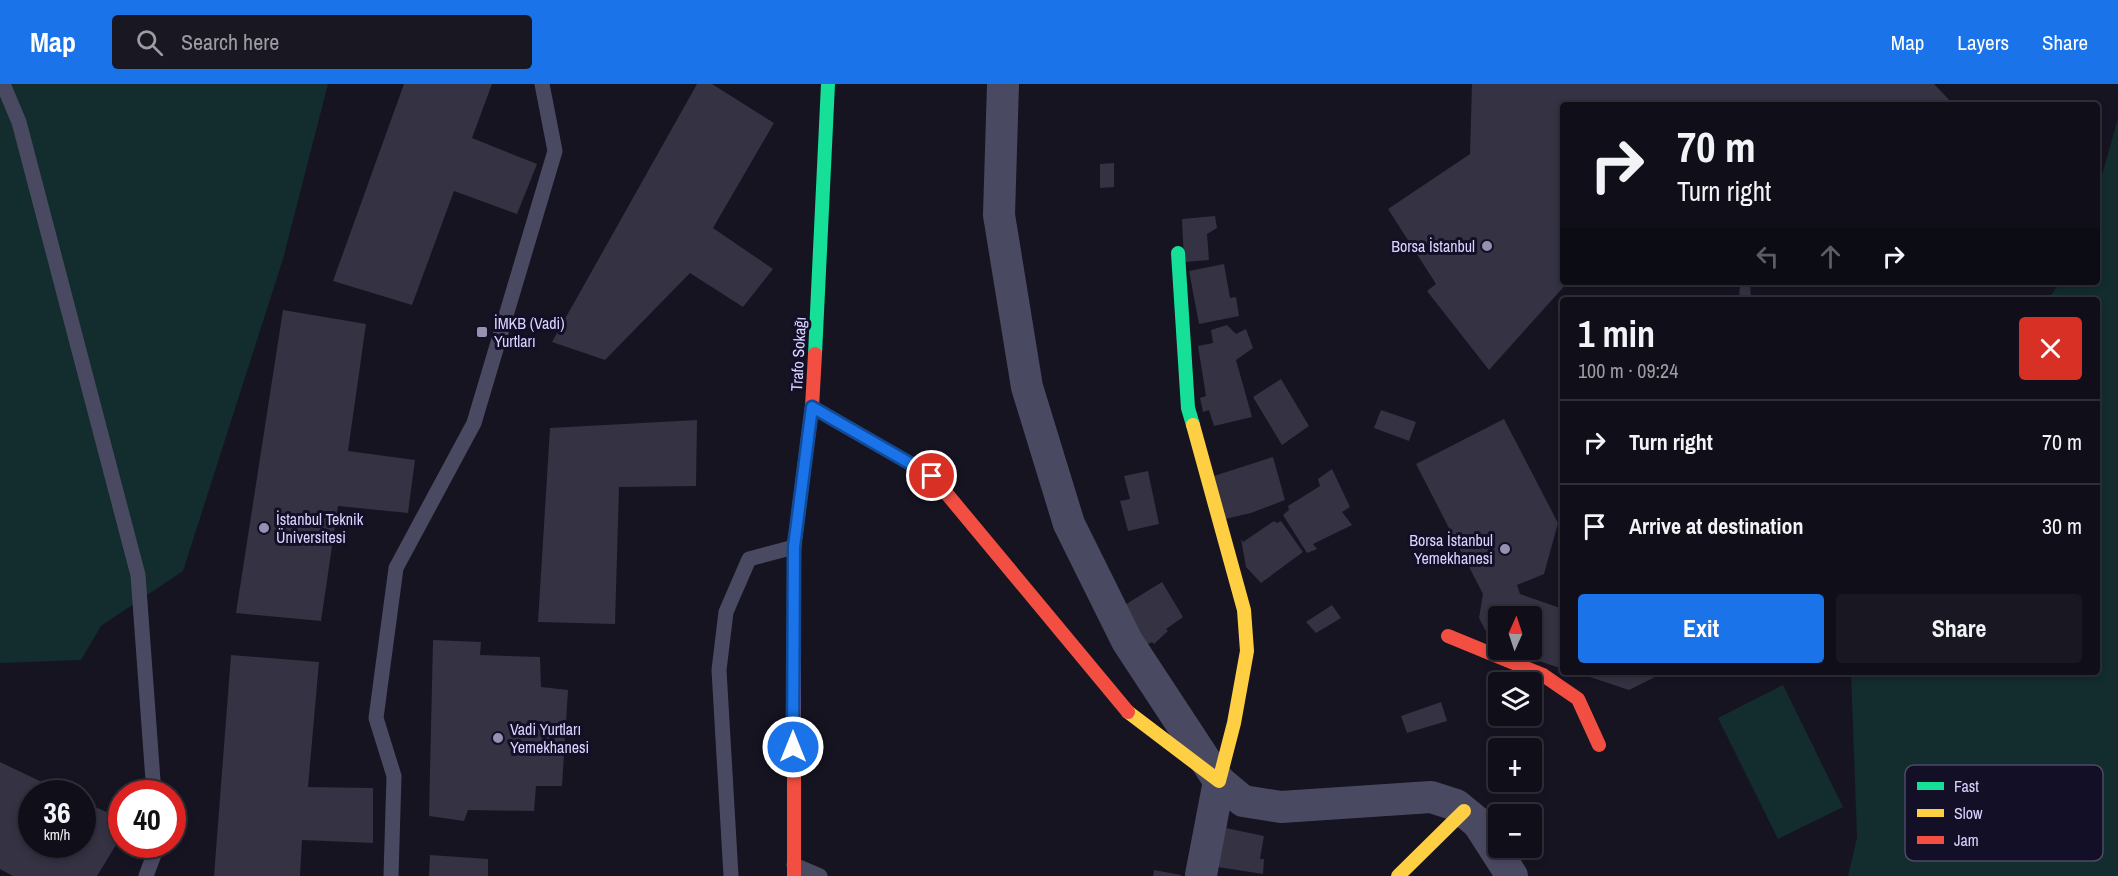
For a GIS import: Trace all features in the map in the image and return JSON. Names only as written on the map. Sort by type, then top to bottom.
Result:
[{"type":"street","name":"Trafo Sokağı","points":[[794,870],[794,547],[812,407],[828,84]]},
{"type":"street","points":[[1003,84],[999,215],[1027,387],[1069,525],[1127,641],[1219,781]]},
{"type":"street","points":[[1178,253],[1188,408],[1244,610],[1247,651],[1201,875]]},
{"type":"street","points":[[812,407],[932,476],[1133,718],[1243,801],[1281,807],[1431,797],[1456,805],[1478,823],[1512,876]]},
{"type":"street","points":[[1448,636],[1543,675],[1578,699],[1599,745]]},
{"type":"street","points":[[1398,876],[1464,811]]},
{"type":"lane","points":[[3,84],[19,122],[138,575],[153,780]]},
{"type":"lane","points":[[391,876],[394,776],[376,718],[396,568],[474,423],[555,151],[542,84]]},
{"type":"lane","points":[[731,876],[719,670],[726,612],[749,559],[794,547]]},
{"type":"lane","points":[[146,876],[153,858]]},
{"type":"lane","points":[[794,870],[820,876]]},
{"type":"green space","points":[[0,84],[328,84],[283,259],[183,571],[101,626],[81,660],[0,663]]},
{"type":"green space","points":[[2118,118],[2118,876],[1848,876],[1857,838],[1851,675],[2100,675],[2100,297],[2049,297],[2059,285],[2100,285],[2100,182]]},
{"type":"green space","points":[[1783,685],[1843,807],[1778,839],[1718,718]]},
{"type":"building","points":[[404,84],[492,84],[472,138],[537,164],[517,214],[454,191],[412,305],[333,281]]},
{"type":"building","points":[[697,84],[712,84],[774,123],[713,228],[773,269],[743,307],[690,273],[605,360],[552,342]]},
{"type":"building","name":"Borsa İstanbul","points":[[1472,84],[1934,84],[1951,102],[1560,102],[1560,285],[1565,285],[1489,370],[1427,291],[1436,284],[1388,209],[1470,154]]},
{"type":"building","points":[[1114,163],[1114,187],[1100,188],[1100,164]]},
{"type":"building","points":[[1215,216],[1217,228],[1207,234],[1209,260],[1184,262],[1182,219]]},
{"type":"building","points":[[1224,264],[1230,298],[1236,297],[1239,316],[1199,324],[1189,271]]},
{"type":"building","points":[[1740,285],[1750,285],[1751,297],[1739,297]]},
{"type":"building","points":[[283,310],[366,324],[348,451],[415,460],[408,513],[338,506],[321,621],[236,613]]},
{"type":"building","points":[[1227,325],[1236,334],[1246,329],[1253,348],[1236,360],[1252,417],[1214,426],[1209,410],[1203,412],[1200,398],[1206,396],[1198,346],[1213,343],[1211,330]]},
{"type":"building","points":[[1281,379],[1309,426],[1282,445],[1253,397]]},
{"type":"building","points":[[1381,410],[1416,422],[1409,441],[1374,428]]},
{"type":"building","name":"Borsa İstanbul Yemekhanesi","points":[[1504,419],[1558,523],[1544,574],[1517,585],[1520,594],[1560,608],[1560,668],[1536,660],[1542,660],[1542,606],[1488,606],[1488,635],[1479,618],[1483,594],[1416,464]]},
{"type":"building","points":[[697,420],[696,486],[619,487],[615,624],[538,622],[550,428]]},
{"type":"building","points":[[1273,457],[1285,500],[1251,513],[1225,519],[1214,476]]},
{"type":"building","points":[[1332,469],[1350,507],[1342,512],[1352,525],[1313,544],[1317,549],[1307,553],[1283,515],[1289,510],[1288,506],[1320,486],[1318,479]]},
{"type":"building","points":[[1148,471],[1159,524],[1128,531],[1120,501],[1130,499],[1124,476]]},
{"type":"building","points":[[1274,521],[1277,523],[1281,521],[1303,552],[1261,583],[1246,567],[1241,539],[1243,542]]},
{"type":"building","points":[[1162,582],[1183,617],[1166,629],[1168,631],[1154,644],[1152,642],[1144,646],[1123,606]]},
{"type":"building","points":[[1332,605],[1341,618],[1316,633],[1306,622]]},
{"type":"building","name":"Vadi Yurtları Yemekhanesi","points":[[433,640],[481,642],[480,655],[540,657],[541,687],[568,690],[562,786],[536,786],[534,811],[468,810],[464,821],[429,816]]},
{"type":"building","points":[[231,655],[319,662],[308,787],[373,788],[373,843],[302,840],[300,876],[214,876]]},
{"type":"building","points":[[1584,675],[1659,675],[1629,690]]},
{"type":"building","points":[[1441,702],[1447,721],[1407,733],[1401,716]]},
{"type":"building","points":[[0,762],[38,780],[18,780],[18,858],[96,858],[96,807],[108,813],[108,858],[97,876],[13,876],[0,869]]},
{"type":"building","points":[[1226,828],[1264,836],[1260,859],[1264,859],[1263,874],[1218,867]]},
{"type":"building","points":[[430,855],[488,859],[488,876],[429,876]]},
{"type":"building","points":[[1154,870],[1181,875],[1181,876],[1153,876]]},
{"type":"traffic: fast","points":[[815,354],[828,84]]},
{"type":"traffic: fast","points":[[1178,253],[1188,408],[1193,425]]},
{"type":"traffic: slow","points":[[1128,712],[1219,781],[1234,723],[1247,651],[1244,610],[1193,425]]},
{"type":"traffic: slow","points":[[1398,876],[1464,811]]},
{"type":"traffic: jam","points":[[794,876],[794,547],[812,407],[815,354]]},
{"type":"traffic: jam","points":[[812,407],[932,476],[1128,712]]},
{"type":"traffic: jam","points":[[1448,636],[1543,675],[1578,699],[1599,745]]},
{"type":"place","name":"Borsa İstanbul","points":[[1487,246]]},
{"type":"place","name":"İMKB (Vadi) Yurtları","points":[[482,332]]},
{"type":"place","name":"İstanbul Teknik Üniversitesi","points":[[264,528]]},
{"type":"place","name":"Borsa İstanbul Yemekhanesi","points":[[1505,549]]},
{"type":"place","name":"Vadi Yurtları Yemekhanesi","points":[[498,738]]},
{"type":"route","points":[[793,747],[794,547],[812,407],[932,476]]}]
